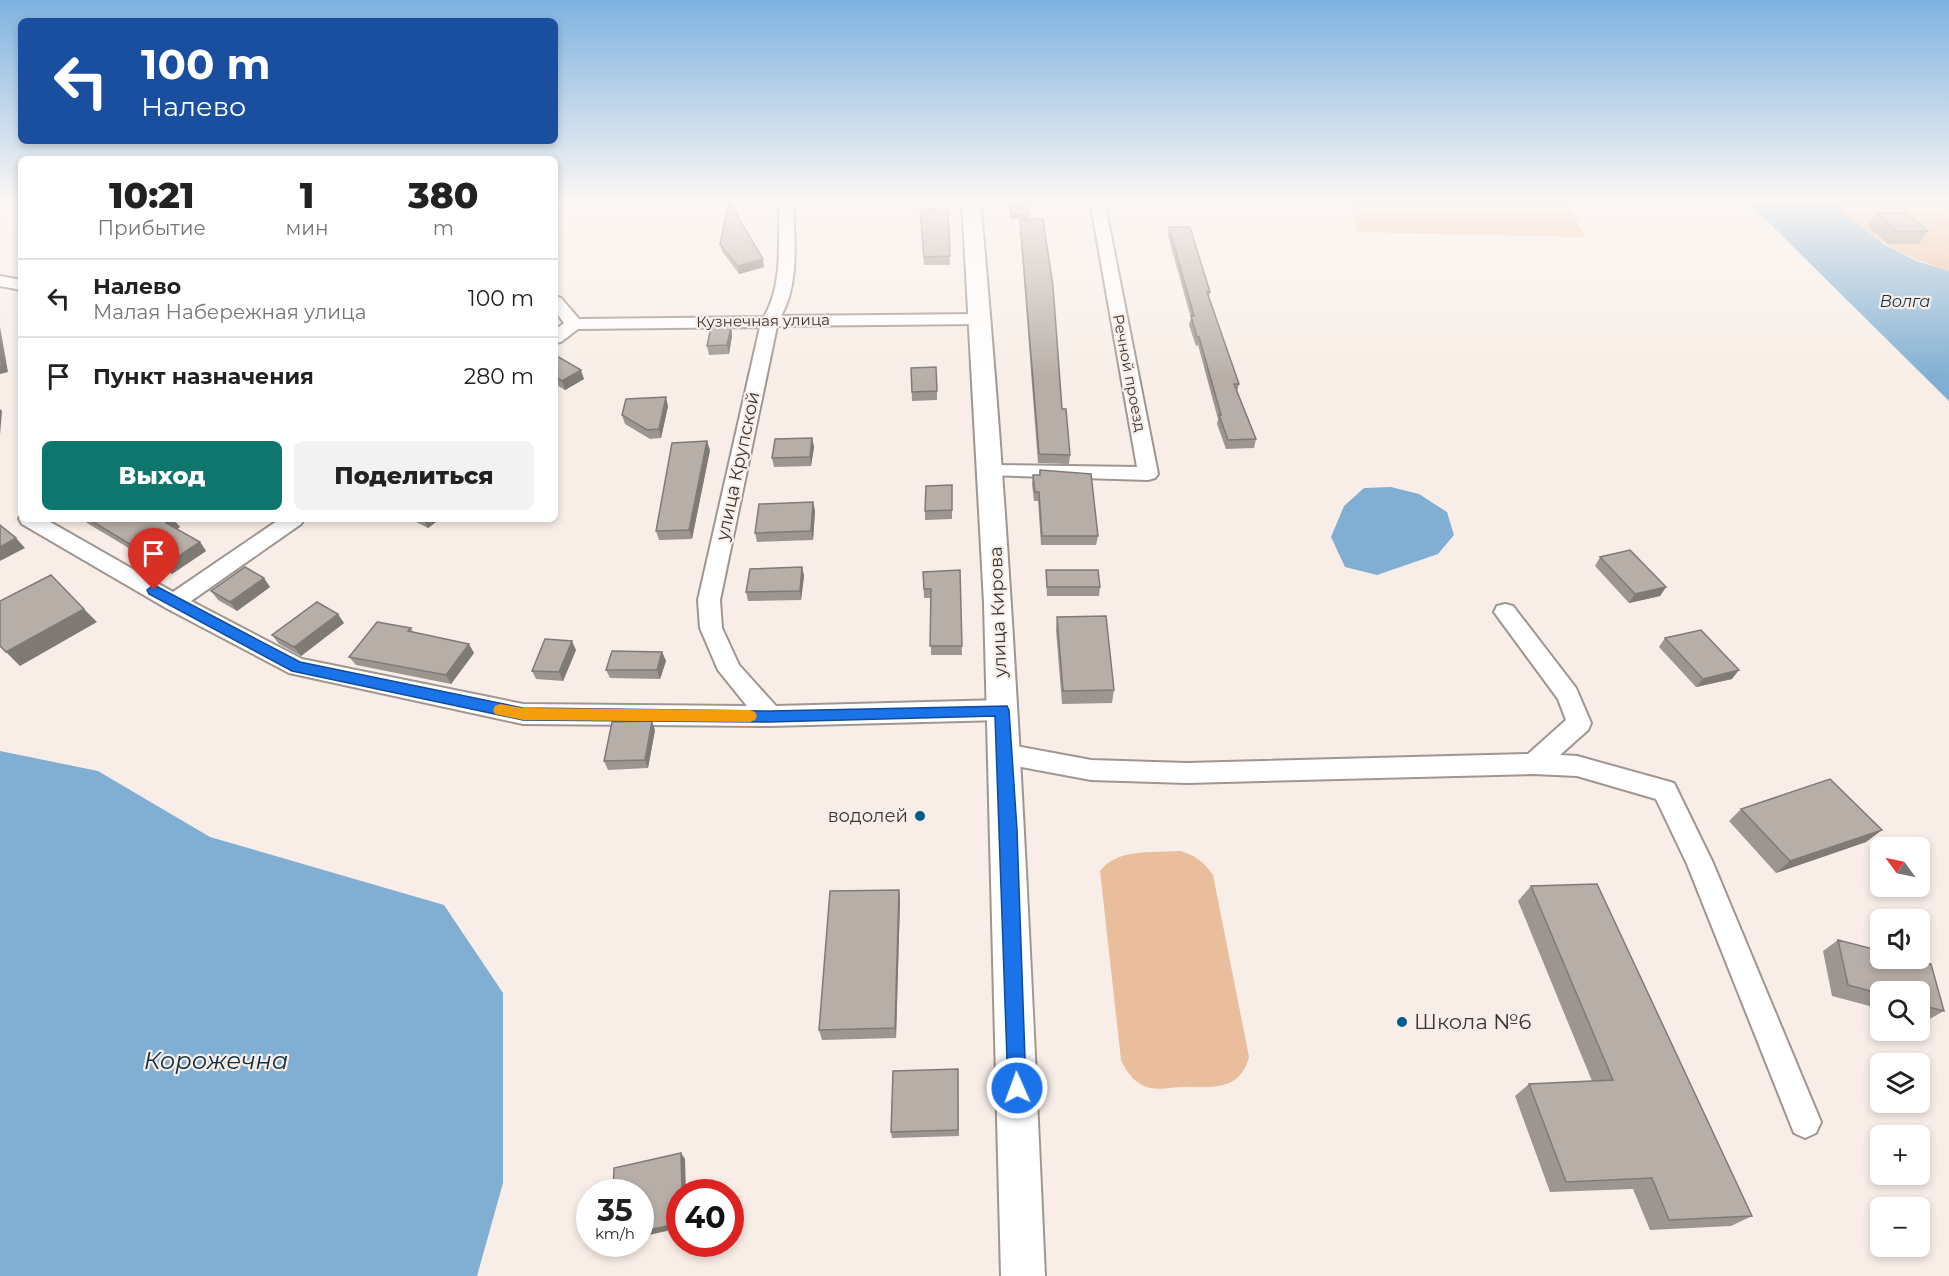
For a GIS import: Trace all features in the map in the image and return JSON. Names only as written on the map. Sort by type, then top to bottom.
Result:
[{"type":"street","name":"улица Крупской","points":[[770,716],[730,670],[711,628],[709,600],[770,321],[781,302],[786,260]]},
{"type":"street","name":"улица Кирова","points":[[976,260],[992,471],[1005,754],[1023,1276]]},
{"type":"street","name":"Речной проезд","points":[[992,471],[1148,474],[1108,260]]},
{"type":"street","points":[[0,281],[18,284]]},
{"type":"street","points":[[558,305],[574,324],[558,336]]},
{"type":"street","name":"Кузнечная улица","points":[[574,324],[981,319]]},
{"type":"street","points":[[33,522],[174,602],[297,667],[523,714],[770,716],[1002,710]]},
{"type":"street","points":[[174,602],[290,522]]},
{"type":"street","points":[[1506,612],[1568,695],[1579,723],[1533,764]]},
{"type":"street","points":[[1005,754],[1091,770],[1187,773],[1533,764],[1577,766],[1665,791],[1700,863],[1805,1122]]},
{"type":"shaded area","points":[[1918,260],[1949,260],[1949,271]]},
{"type":"shaded area","points":[[1180,851],[1199,860],[1213,875],[1249,1057],[1239,1076],[1224,1085],[1154,1089],[1136,1081],[1121,1060],[1100,871],[1116,858],[1126,855]]},
{"type":"water","name":"Волга","points":[[1806,260],[1913,260],[1949,271],[1949,401]]},
{"type":"water","points":[[1391,487],[1419,494],[1447,512],[1454,535],[1438,554],[1377,575],[1345,567],[1331,537],[1344,506],[1364,488]]},
{"type":"water","name":"Корожечна","points":[[0,751],[98,771],[210,837],[444,905],[503,993],[503,1183],[477,1276],[0,1276]]},
{"type":"building","points":[[733,260],[761,260],[738,266]]},
{"type":"building","points":[[1023,260],[1049,260],[1062,409],[1066,409],[1070,455],[1039,454]]},
{"type":"building","points":[[1178,260],[1200,260],[1210,292],[1207,292],[1239,384],[1234,384],[1256,439],[1228,440],[1191,316],[1194,316]]},
{"type":"building","points":[[711,327],[731,327],[727,345],[707,346]]},
{"type":"building","points":[[558,357],[581,370],[562,381],[558,379]]},
{"type":"building","points":[[936,367],[937,391],[912,392],[911,368]]},
{"type":"building","points":[[666,397],[659,429],[647,430],[622,415],[626,399]]},
{"type":"building","points":[[812,438],[810,457],[772,458],[775,439]]},
{"type":"building","points":[[707,441],[689,530],[656,531],[672,443]]},
{"type":"building","points":[[1040,470],[1091,474],[1098,536],[1042,536],[1039,492],[1035,492],[1033,475],[1040,475]]},
{"type":"building","points":[[952,485],[952,510],[925,511],[926,486]]},
{"type":"building","points":[[813,502],[811,531],[755,533],[759,504]]},
{"type":"building","points":[[93,522],[167,522],[200,542],[165,565]]},
{"type":"building","points":[[0,525],[16,538],[0,547]]},
{"type":"building","points":[[1630,550],[1666,587],[1635,594],[1600,557]]},
{"type":"building","points":[[245,567],[264,578],[230,602],[211,591]]},
{"type":"building","points":[[802,567],[800,591],[746,592],[750,569]]},
{"type":"building","points":[[960,570],[962,646],[930,646],[931,589],[924,589],[923,572]]},
{"type":"building","points":[[1046,570],[1098,570],[1100,587],[1047,587]]},
{"type":"building","points":[[51,575],[84,609],[6,652],[0,646],[0,601]]},
{"type":"building","points":[[317,602],[338,614],[294,647],[272,635]]},
{"type":"building","points":[[1106,616],[1114,690],[1063,691],[1057,617]]},
{"type":"building","points":[[377,622],[411,628],[408,631],[469,644],[446,675],[349,657]]},
{"type":"building","points":[[1701,630],[1739,670],[1703,679],[1665,638]]},
{"type":"building","points":[[545,639],[572,641],[559,672],[532,671]]},
{"type":"building","points":[[612,651],[662,652],[657,670],[606,670]]},
{"type":"building","points":[[652,721],[645,760],[604,761],[612,722]]},
{"type":"building","points":[[1830,779],[1882,830],[1790,861],[1741,809]]},
{"type":"building","points":[[1597,884],[1752,1216],[1669,1220],[1652,1178],[1566,1182],[1529,1084],[1613,1080],[1531,886]]},
{"type":"building","points":[[899,890],[895,1028],[819,1030],[830,891]]},
{"type":"building","points":[[1838,940],[1870,948],[1870,969],[1930,969],[1931,964],[1944,1011],[1930,1008],[1930,981],[1870,981],[1870,991],[1848,985]]},
{"type":"building","points":[[958,1069],[958,1130],[891,1132],[893,1071]]},
{"type":"building","points":[[681,1153],[682,1179],[666,1179],[666,1226],[654,1229],[654,1179],[614,1179],[614,1168]]},
{"type":"slow traffic","points":[[500,710],[523,714],[750,716]]},
{"type":"place","name":"водолей","points":[[920,816]]},
{"type":"place","name":"Школа №6","points":[[1402,1022]]},
{"type":"route","points":[[154,590],[297,667],[523,714],[770,716],[1002,710],[1009,830],[1017,1088]]}]
